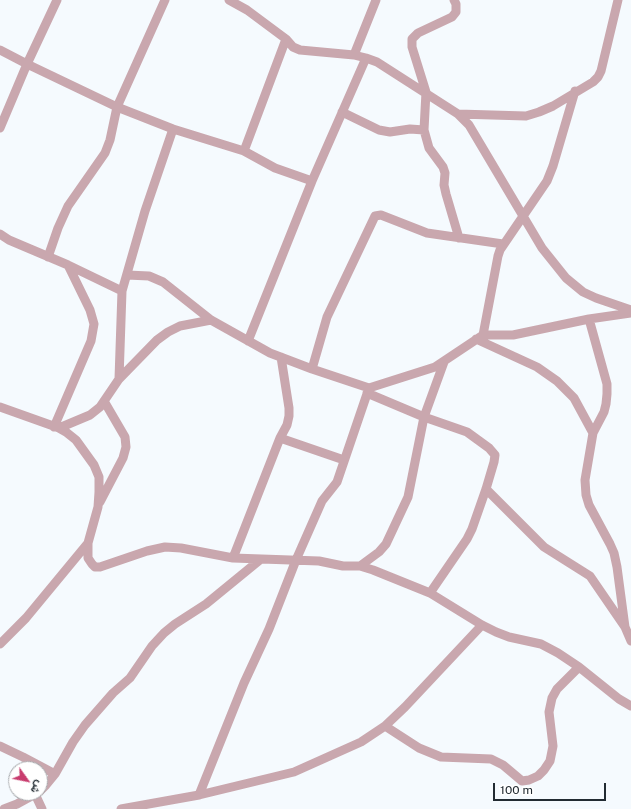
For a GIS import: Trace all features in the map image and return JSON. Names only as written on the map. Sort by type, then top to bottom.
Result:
[{"type":"street","points":[[0,128],[3,112],[57,0]]},
{"type":"street","points":[[48,257],[58,228],[68,206],[105,153],[110,140],[117,107],[165,0]]},
{"type":"street","points":[[229,0],[247,10],[286,39],[293,47],[300,50],[354,55],[366,58],[388,68],[458,114],[469,126],[524,215],[542,248],[566,278],[583,292],[631,310]]},
{"type":"street","points":[[354,55],[376,0]]},
{"type":"street","points":[[454,0],[456,4],[456,12],[452,17],[418,33],[412,39],[412,46],[426,92],[424,130],[428,148],[443,167],[445,173],[444,185],[446,194],[460,238]]},
{"type":"street","points":[[458,114],[526,116],[553,106],[593,82],[598,77],[600,71],[618,0]]},
{"type":"street","points":[[244,151],[286,39]]},
{"type":"street","points":[[0,50],[117,107],[173,129],[244,151],[275,168],[312,181]]},
{"type":"street","points":[[248,341],[312,181],[366,58]]},
{"type":"street","points":[[480,337],[498,256],[503,244],[547,181],[576,92]]},
{"type":"street","points":[[342,112],[379,130],[390,132],[410,128],[424,130]]},
{"type":"street","points":[[119,380],[122,291],[145,211],[173,129]]},
{"type":"street","points":[[312,369],[327,317],[375,216],[381,215],[427,233],[503,244]]},
{"type":"street","points":[[0,234],[9,240],[68,265],[122,291]]},
{"type":"street","points":[[57,428],[91,341],[94,324],[90,310],[68,265]]},
{"type":"street","points":[[127,275],[149,276],[159,280],[211,320],[270,353],[368,391],[424,417],[467,432],[489,448],[495,455],[494,462],[472,529],[467,539],[430,593]]},
{"type":"street","points":[[368,391],[435,367],[480,337],[513,335],[589,319],[631,313]]},
{"type":"street","points":[[589,319],[607,384],[607,394],[606,404],[593,433],[585,480],[586,495],[589,505],[614,553],[627,615],[625,628]]},
{"type":"street","points":[[57,428],[90,415],[100,407],[119,380],[157,340],[168,332],[180,326],[211,320]]},
{"type":"street","points":[[480,337],[537,368],[557,381],[574,398],[593,433]]},
{"type":"street","points":[[233,558],[289,416],[281,358]]},
{"type":"street","points":[[360,566],[379,552],[386,544],[408,497],[424,417],[444,362]]},
{"type":"street","points":[[199,795],[244,683],[269,629],[296,560],[322,501],[336,482],[368,391]]},
{"type":"street","points":[[104,401],[124,437],[126,447],[123,458],[98,507],[88,543],[88,558],[95,567],[100,567],[147,551],[165,547],[181,548],[233,558],[296,560],[360,566],[430,593],[482,625],[509,637],[541,644],[580,667],[631,706]]},
{"type":"street","points":[[0,407],[57,428],[76,440],[94,465],[98,478],[98,507]]},
{"type":"street","points":[[280,438],[344,460]]},
{"type":"street","points":[[486,489],[544,547],[590,576],[625,628],[631,642]]},
{"type":"street","points":[[0,644],[26,618],[88,543]]},
{"type":"street","points":[[48,783],[55,774],[85,725],[130,678],[152,646],[164,633],[206,604],[261,559]]},
{"type":"street","points":[[121,809],[199,795],[294,772],[361,742],[385,726],[405,707],[482,625]]},
{"type":"street","points":[[385,726],[419,748],[441,757],[491,759],[503,765],[522,781],[529,780],[538,776],[550,761],[553,746],[549,712],[552,698],[557,689],[580,667]]},
{"type":"street","points":[[0,746],[55,774]]},
{"type":"street","points":[[4,809],[20,801]]}]
